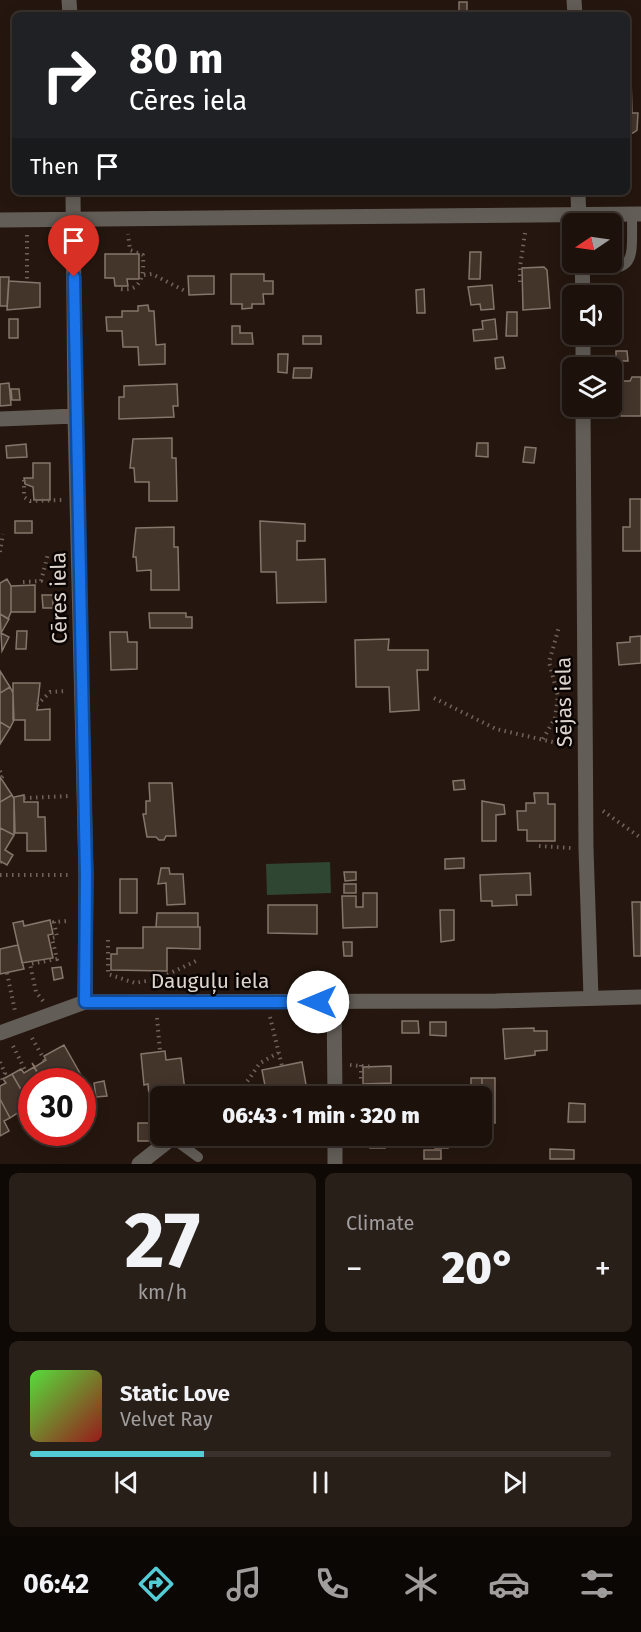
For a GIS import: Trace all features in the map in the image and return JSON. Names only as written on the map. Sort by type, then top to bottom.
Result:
[{"type":"street","name":"Cēres iela","points":[[74,195],[75,416],[85,795],[85,1002]]},
{"type":"street","points":[[578,195],[579,213]]},
{"type":"street","points":[[0,220],[527,216],[562,218]]},
{"type":"street","points":[[0,418],[75,416]]},
{"type":"street","name":"Sējas iela","points":[[583,417],[586,849],[591,997]]},
{"type":"street","name":"Dauguļu iela","points":[[13,1029],[85,1002],[641,997]]},
{"type":"street","points":[[334,1001],[335,1086]]},
{"type":"street","points":[[139,1164],[162,1146]]},
{"type":"street","points":[[335,1146],[335,1164]]},
{"type":"lane","points":[[622,266],[631,256],[636,214]]},
{"type":"lane","points":[[183,1146],[198,1157]]},
{"type":"path","points":[[520,282],[527,216]]},
{"type":"path","points":[[121,289],[128,290],[138,285],[144,274],[143,255],[130,250],[126,218]]},
{"type":"path","points":[[27,220],[27,283]]},
{"type":"path","points":[[144,274],[152,274],[187,292]]},
{"type":"path","points":[[24,480],[24,497],[30,501],[78,499]]},
{"type":"path","points":[[0,552],[3,545],[3,534]]},
{"type":"path","points":[[23,582],[41,581],[48,554]]},
{"type":"path","points":[[543,740],[555,718],[558,696],[549,662],[559,627]]},
{"type":"path","points":[[37,705],[50,692],[82,690]]},
{"type":"path","points":[[434,698],[496,729],[585,747]]},
{"type":"path","points":[[0,771],[3,776],[1,778]]},
{"type":"path","points":[[24,798],[85,795]]},
{"type":"path","points":[[586,812],[604,812],[641,838]]},
{"type":"path","points":[[539,846],[586,849]]},
{"type":"path","points":[[0,875],[86,874]]},
{"type":"path","points":[[48,1016],[42,998],[36,992],[30,964],[57,958],[52,938],[57,937],[54,922],[67,921]]},
{"type":"path","points":[[108,940],[108,974],[135,983],[158,979],[198,960]]},
{"type":"path","points":[[7,973],[13,1029],[25,1068]]},
{"type":"path","points":[[155,1002],[160,1051]]},
{"type":"path","points":[[268,1002],[282,1066]]},
{"type":"path","points":[[13,1029],[45,1061]]},
{"type":"path","points":[[244,1086],[260,1063],[279,1053]]},
{"type":"path","points":[[0,1062],[5,1073],[2,1078],[4,1084]]},
{"type":"path","points":[[361,1065],[361,1082]]},
{"type":"path","points":[[334,1066],[373,1067]]},
{"type":"green space","points":[[330,862],[331,893],[267,895],[266,864]]},
{"type":"building","points":[[459,2],[467,2],[467,12],[459,12]]},
{"type":"building","points":[[630,77],[632,113],[638,113],[637,130],[630,133]]},
{"type":"building","points":[[470,252],[481,252],[480,279],[469,279]]},
{"type":"building","points":[[105,254],[139,254],[139,279],[127,279],[128,286],[115,286],[114,278],[105,278]]},
{"type":"building","points":[[544,267],[547,270],[550,308],[523,310],[522,268]]},
{"type":"building","points":[[231,274],[264,274],[264,281],[273,281],[273,294],[263,294],[264,304],[252,304],[252,308],[242,309],[242,304],[231,304]]},
{"type":"building","points":[[188,276],[214,276],[214,294],[189,295]]},
{"type":"building","points":[[0,277],[9,277],[7,306],[0,306]]},
{"type":"building","points":[[9,281],[40,283],[40,307],[7,310]]},
{"type":"building","points":[[492,285],[494,309],[481,310],[480,304],[471,305],[468,287]]},
{"type":"building","points":[[424,289],[425,313],[417,313],[416,290]]},
{"type":"building","points":[[148,305],[149,311],[154,311],[156,345],[165,344],[165,364],[139,365],[138,347],[123,347],[122,331],[107,331],[106,317],[122,317],[122,311],[138,311],[138,306]]},
{"type":"building","points":[[507,312],[517,312],[517,336],[506,336]]},
{"type":"building","points":[[9,319],[18,319],[18,338],[9,338]]},
{"type":"building","points":[[495,319],[497,339],[474,341],[473,330],[483,329],[482,321]]},
{"type":"building","points":[[232,326],[240,326],[240,333],[252,333],[253,344],[232,344]]},
{"type":"building","points":[[303,336],[321,336],[321,344],[303,344]]},
{"type":"building","points":[[616,351],[627,351],[628,361],[622,361],[622,357],[616,357]]},
{"type":"building","points":[[278,354],[288,354],[287,373],[278,372]]},
{"type":"building","points":[[503,357],[505,368],[496,369],[495,358]]},
{"type":"building","points":[[294,368],[312,368],[311,378],[293,378]]},
{"type":"building","points":[[632,377],[641,377],[641,416],[622,416],[622,381],[630,381]]},
{"type":"building","points":[[9,383],[11,405],[0,406],[0,384]]},
{"type":"building","points":[[177,384],[178,406],[173,406],[174,417],[119,419],[119,397],[124,397],[124,386]]},
{"type":"building","points":[[11,389],[19,389],[20,400],[12,400]]},
{"type":"building","points":[[172,438],[172,458],[176,458],[177,501],[149,501],[149,482],[135,482],[134,468],[130,468],[133,439]]},
{"type":"building","points":[[477,443],[488,443],[488,457],[476,456]]},
{"type":"building","points":[[26,444],[27,457],[7,458],[6,446]]},
{"type":"building","points":[[525,447],[536,448],[534,463],[523,462]]},
{"type":"building","points":[[33,463],[50,463],[50,500],[34,500],[33,487],[25,484],[24,478],[33,478]]},
{"type":"building","points":[[630,499],[641,499],[641,551],[623,551],[623,527],[630,527]]},
{"type":"building","points":[[15,521],[32,521],[32,533],[15,533]]},
{"type":"building","points":[[260,521],[305,524],[305,541],[297,541],[297,560],[325,559],[326,602],[277,603],[276,572],[261,572]]},
{"type":"building","points":[[174,527],[174,547],[178,547],[179,590],[151,590],[151,570],[137,571],[136,557],[133,557],[136,528]]},
{"type":"building","points":[[7,579],[11,586],[11,612],[8,619],[0,614],[0,583]]},
{"type":"building","points":[[35,585],[35,612],[11,612],[11,586]]},
{"type":"building","points":[[42,595],[53,595],[53,608],[43,608]]},
{"type":"building","points":[[149,613],[186,613],[186,617],[192,617],[192,628],[150,628]]},
{"type":"building","points":[[0,614],[9,619],[1,633]]},
{"type":"building","points":[[17,631],[27,631],[26,649],[16,649]]},
{"type":"building","points":[[110,632],[127,632],[128,642],[137,642],[137,669],[111,670]]},
{"type":"building","points":[[1,633],[9,637],[2,651]]},
{"type":"building","points":[[641,636],[641,663],[619,665],[617,643],[630,642],[630,637]]},
{"type":"building","points":[[389,639],[388,650],[428,650],[428,670],[417,670],[419,710],[390,712],[389,687],[356,687],[355,640]]},
{"type":"building","points":[[0,671],[10,687],[0,693]]},
{"type":"building","points":[[13,683],[40,683],[37,710],[50,709],[50,740],[25,740],[25,720],[13,720]]},
{"type":"building","points":[[10,687],[13,693],[14,720],[10,728],[0,722],[0,693]]},
{"type":"building","points":[[0,722],[10,728],[0,744]]},
{"type":"building","points":[[0,777],[12,795],[0,802]]},
{"type":"building","points":[[464,780],[465,789],[454,790],[453,781]]},
{"type":"building","points":[[149,783],[172,783],[176,836],[166,836],[164,840],[147,837],[143,814],[146,814],[146,801],[150,801]]},
{"type":"building","points":[[534,793],[548,793],[548,804],[555,804],[555,841],[527,841],[527,830],[518,830],[517,811],[526,811],[526,803],[535,803]]},
{"type":"building","points":[[12,795],[14,835],[0,828],[0,802]]},
{"type":"building","points":[[24,795],[24,802],[38,802],[38,817],[45,817],[46,851],[27,851],[27,833],[15,833],[14,797]]},
{"type":"building","points":[[482,801],[504,805],[505,814],[496,815],[496,841],[482,841]]},
{"type":"building","points":[[0,828],[14,835],[5,850],[13,855],[7,865],[0,861]]},
{"type":"building","points":[[464,858],[464,868],[445,869],[445,859]]},
{"type":"building","points":[[161,868],[169,868],[170,874],[183,874],[185,904],[167,905],[166,883],[158,884]]},
{"type":"building","points":[[344,872],[356,872],[356,880],[345,881]]},
{"type":"building","points":[[530,873],[531,895],[516,895],[517,905],[492,906],[492,901],[481,901],[480,875]]},
{"type":"building","points":[[120,879],[137,879],[137,913],[120,913]]},
{"type":"building","points":[[344,884],[356,884],[356,893],[344,893]]},
{"type":"building","points":[[363,893],[377,893],[377,927],[343,928],[342,896],[356,896],[356,907],[363,907]]},
{"type":"building","points":[[632,902],[641,902],[641,956],[634,956]]},
{"type":"building","points":[[268,905],[317,905],[317,934],[268,933]]},
{"type":"building","points":[[440,910],[454,910],[454,940],[441,942]]},
{"type":"building","points":[[157,913],[198,913],[198,927],[156,927]]},
{"type":"building","points":[[50,920],[53,934],[48,935],[53,958],[22,963],[13,923],[23,921],[24,926]]},
{"type":"building","points":[[143,927],[200,927],[200,949],[167,948],[167,971],[111,970],[111,954],[117,954],[117,948],[143,948]]},
{"type":"building","points":[[343,942],[352,942],[352,956],[344,956]]},
{"type":"building","points":[[18,945],[24,969],[0,974],[0,949]]},
{"type":"building","points":[[61,967],[63,978],[54,980],[52,968]]},
{"type":"building","points":[[402,1021],[418,1021],[419,1033],[402,1033]]},
{"type":"building","points":[[430,1022],[446,1022],[446,1036],[430,1035]]},
{"type":"building","points":[[534,1028],[534,1031],[547,1031],[547,1050],[535,1051],[535,1055],[505,1059],[503,1029]]},
{"type":"building","points":[[64,1045],[77,1068],[35,1068],[32,1063],[35,1067],[46,1060],[44,1056]]},
{"type":"building","points":[[165,1051],[166,1060],[181,1058],[184,1086],[150,1086],[149,1095],[148,1084],[144,1085],[141,1054]]},
{"type":"building","points":[[302,1062],[306,1086],[265,1086],[262,1070]]},
{"type":"building","points":[[391,1066],[391,1083],[363,1084],[363,1067]]},
{"type":"building","points":[[18,1071],[18,1084],[12,1074]]},
{"type":"building","points":[[12,1074],[18,1084],[18,1113],[10,1118],[0,1099],[0,1086],[6,1083],[3,1079]]},
{"type":"building","points":[[471,1078],[482,1078],[482,1086],[471,1086]]},
{"type":"building","points":[[482,1078],[495,1078],[495,1123],[492,1123],[492,1086],[482,1086]]},
{"type":"building","points":[[104,1081],[107,1096],[96,1097],[96,1083]]},
{"type":"building","points":[[391,1083],[391,1086],[370,1086],[370,1084]]},
{"type":"building","points":[[0,1099],[10,1118],[4,1121],[9,1131],[0,1136]]},
{"type":"building","points":[[569,1103],[585,1104],[585,1122],[568,1122]]},
{"type":"building","points":[[138,1123],[150,1123],[150,1141],[138,1141]]},
{"type":"building","points":[[370,1146],[385,1146],[385,1148],[370,1148]]},
{"type":"building","points":[[435,1146],[448,1146],[448,1148],[435,1148]]},
{"type":"building","points":[[550,1149],[574,1150],[574,1159],[550,1159]]},
{"type":"building","points":[[424,1150],[441,1150],[441,1159],[424,1159]]},
{"type":"route","points":[[74,277],[86,874],[85,1002],[318,1002]]}]
